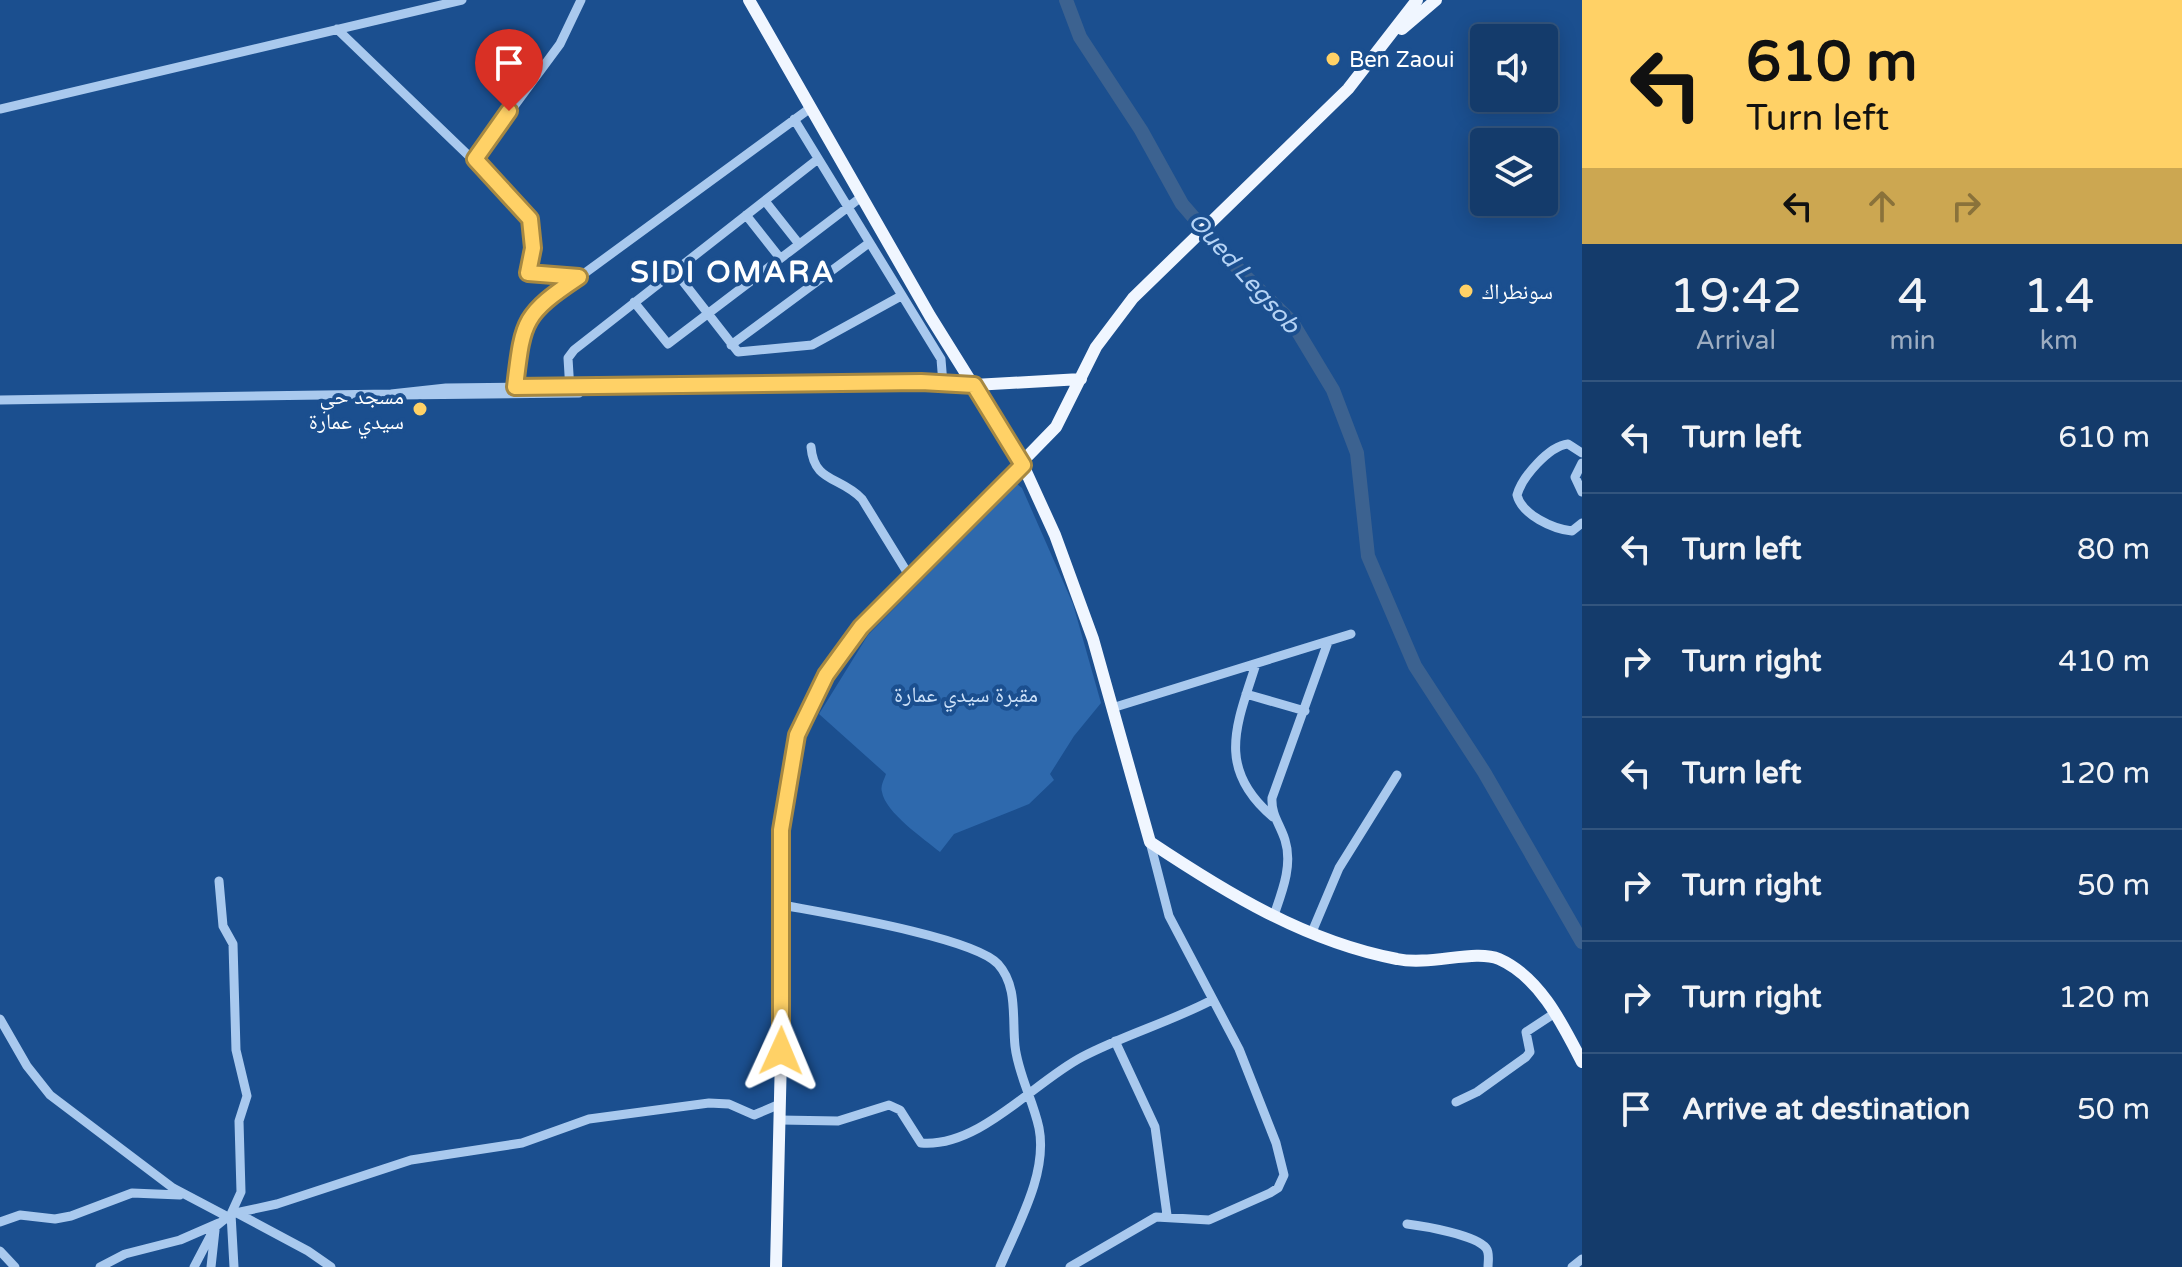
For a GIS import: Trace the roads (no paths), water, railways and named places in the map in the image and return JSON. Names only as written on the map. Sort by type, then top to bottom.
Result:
[{"type":"main road","points":[[749,0],[924,320],[954,355],[1023,465],[1073,581],[1150,842],[1230,893],[1312,932],[1398,959],[1433,962],[1481,955],[1500,959],[1536,988],[1555,1013],[1582,1062]]},
{"type":"main road","points":[[776,1267],[783,804],[797,735],[843,650],[1056,427],[1112,322],[1193,238],[1327,111],[1390,39],[1417,0]]},
{"type":"main road","points":[[1390,39],[1436,0]]},
{"type":"main road","points":[[974,385],[1081,379]]},
{"type":"street","points":[[0,109],[462,0]]},
{"type":"street","points":[[475,159],[560,44],[581,0]]},
{"type":"street","points":[[337,29],[475,159],[530,219],[533,248],[528,273],[579,277]]},
{"type":"street","points":[[515,387],[525,323],[533,311],[809,109]]},
{"type":"street","points":[[794,119],[901,296],[924,320],[941,359],[943,384]]},
{"type":"street","points":[[570,390],[570,354],[818,159]]},
{"type":"street","points":[[634,302],[666,344],[860,198]]},
{"type":"street","points":[[765,201],[799,244]]},
{"type":"street","points":[[746,215],[780,258]]},
{"type":"street","points":[[731,345],[869,243]]},
{"type":"street","points":[[674,270],[738,352],[803,348],[901,296]]},
{"type":"street","points":[[941,359],[954,355]]},
{"type":"street","points":[[391,394],[414,398],[570,390],[974,385]]},
{"type":"street","points":[[0,400],[391,394],[446,388],[570,390]]},
{"type":"street","points":[[1582,453],[1568,444],[1555,449],[1525,480],[1517,495],[1527,510],[1557,527],[1572,531],[1582,523]]},
{"type":"street","points":[[811,447],[812,462],[820,473],[854,490],[862,499],[910,577]]},
{"type":"street","points":[[1582,463],[1575,477],[1582,492]]},
{"type":"street","points":[[1112,708],[1351,634]]},
{"type":"street","points":[[1273,817],[1275,789],[1328,642]]},
{"type":"street","points":[[1256,664],[1233,741],[1235,754],[1251,791],[1273,817],[1287,853],[1285,882],[1274,915]]},
{"type":"street","points":[[1246,694],[1305,711]]},
{"type":"street","points":[[1312,932],[1339,868],[1397,775]]},
{"type":"street","points":[[1070,1267],[1143,1222],[1167,1215],[1209,1220],[1270,1193],[1278,1188],[1284,1175],[1276,1143],[1239,1049],[1169,916],[1150,842]]},
{"type":"street","points":[[194,1267],[241,1192],[239,1121],[247,1096],[236,1050],[233,944],[223,926],[219,881]]},
{"type":"street","points":[[782,905],[940,939],[984,954],[998,964],[1011,983],[1016,1055],[1039,1133],[1037,1172],[1000,1267]]},
{"type":"street","points":[[780,1120],[838,1121],[889,1105],[900,1110],[924,1144],[977,1129],[1080,1058],[1212,1000]]},
{"type":"street","points":[[1456,1102],[1477,1092],[1528,1055],[1526,1032],[1555,1013]]},
{"type":"street","points":[[0,1019],[27,1066],[50,1095],[173,1188],[227,1218],[331,1267]]},
{"type":"street","points":[[1115,1041],[1155,1127],[1167,1215]]},
{"type":"street","points":[[100,1267],[125,1254],[180,1240],[227,1218],[411,1160],[522,1143],[589,1119],[709,1103],[729,1104],[754,1115],[780,1104]]},
{"type":"street","points":[[0,1222],[20,1215],[55,1219],[71,1216],[132,1193],[147,1191],[191,1197]]},
{"type":"street","points":[[211,1267],[227,1218]]},
{"type":"street","points":[[227,1218],[234,1267]]},
{"type":"street","points":[[1407,1224],[1435,1228],[1483,1246],[1489,1253],[1488,1267]]},
{"type":"street","points":[[0,1251],[15,1267]]},
{"type":"street","points":[[1572,1267],[1582,1259]]},
{"type":"waterway","name":"Oued Legsob","points":[[1066,0],[1080,37],[1141,130],[1182,204],[1241,272],[1292,322],[1333,390],[1357,453],[1368,556],[1415,666],[1484,772],[1582,942]]},
{"type":"place","name":"Ben Zaoui","points":[[1333,59]]},
{"type":"place","name":"سونطراك","points":[[1466,291]]},
{"type":"place","name":"مسجد حي سيدي عمارة","points":[[420,409]]},
{"type":"district","name":"SIDI OMARA","points":[[733,272]]},
{"type":"park label","name":"مقبرة سيدي عمارة","points":[[966,694]]}]
